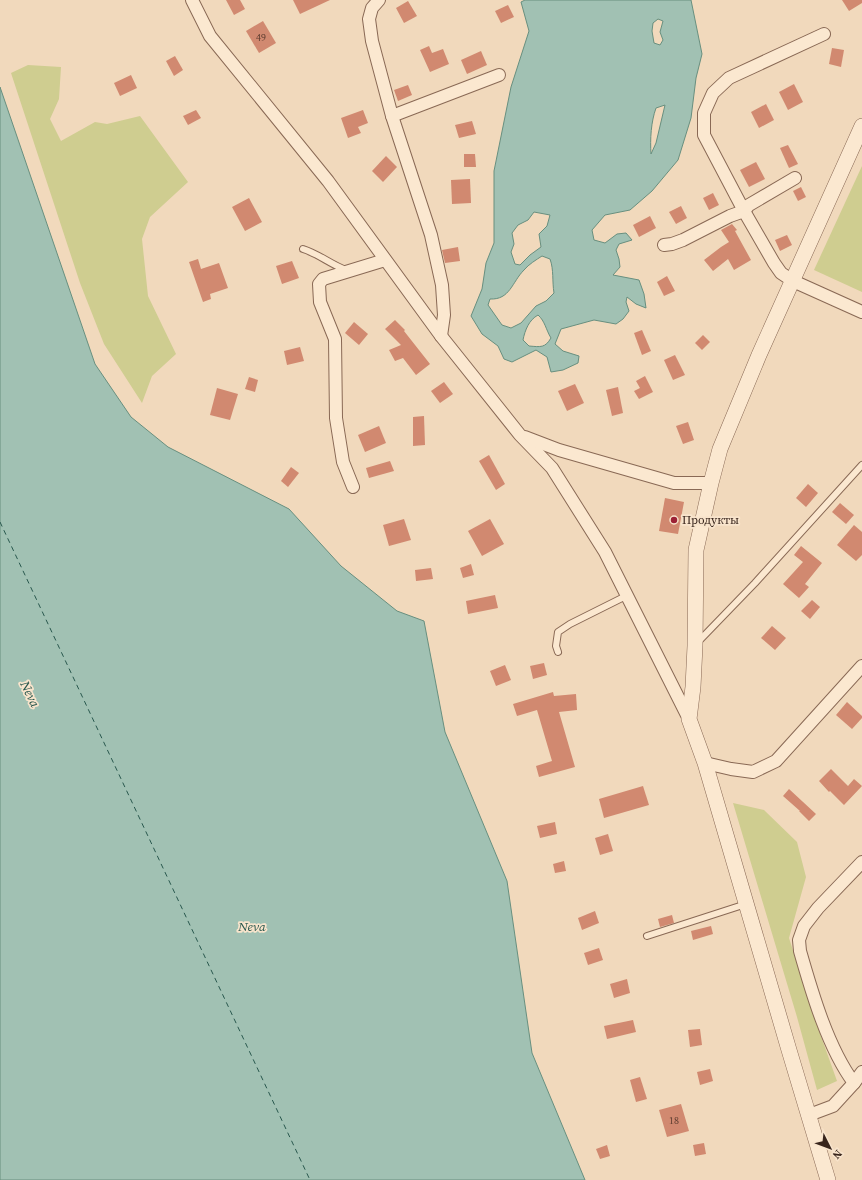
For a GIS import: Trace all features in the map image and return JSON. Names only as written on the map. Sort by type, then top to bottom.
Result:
[{"type":"street","points":[[192,0],[210,36],[328,181],[442,336],[520,435],[552,468],[605,552],[689,719],[705,763],[828,1180]]},
{"type":"street","points":[[379,0],[372,8],[369,19],[372,40],[392,116],[432,242],[442,285],[444,314],[442,336]]},
{"type":"street","points":[[824,34],[729,78],[713,93],[704,113],[704,135],[744,211],[781,273],[793,281],[862,312]]},
{"type":"street","points":[[392,116],[499,75]]},
{"type":"street","points":[[689,719],[693,687],[695,646],[696,550],[720,449],[759,355],[862,126]]},
{"type":"street","points":[[664,244],[672,244],[682,240],[730,216],[744,211],[749,205],[795,178]]},
{"type":"street","points":[[352,487],[343,462],[336,418],[335,339],[320,302],[319,284],[323,279],[385,260]]},
{"type":"street","points":[[520,435],[559,450],[674,483],[711,483]]},
{"type":"street","points":[[705,763],[753,772],[776,761],[862,666]]},
{"type":"street","points":[[809,1115],[832,1106],[860,1076],[844,1068],[820,1014],[800,951],[799,940],[804,926],[812,916],[862,862]]},
{"type":"lane","points":[[303,249],[315,253],[335,266],[349,272]]},
{"type":"lane","points":[[695,646],[755,583],[862,465]]},
{"type":"lane","points":[[558,652],[556,646],[558,632],[570,624],[626,596]]},
{"type":"lane","points":[[647,936],[746,904]]},
{"type":"shaded area","points":[[28,65],[61,67],[59,99],[50,119],[61,141],[95,122],[107,124],[140,116],[188,182],[150,217],[142,239],[148,296],[176,354],[152,376],[142,403],[104,344],[80,283],[11,73]]},
{"type":"shaded area","points":[[862,166],[862,292],[814,270]]},
{"type":"shaded area","points":[[733,803],[764,810],[797,842],[806,877],[789,938],[837,1081],[817,1090],[797,1017]]},
{"type":"water","points":[[525,0],[691,0],[702,54],[696,78],[691,118],[678,160],[652,191],[630,210],[605,215],[592,230],[594,240],[605,243],[617,234],[626,233],[632,240],[619,244],[616,250],[620,267],[613,275],[639,280],[644,294],[646,308],[636,304],[627,297],[626,302],[629,311],[623,319],[616,324],[594,320],[561,329],[555,344],[563,351],[579,356],[578,363],[563,370],[551,372],[547,357],[536,350],[512,362],[504,359],[498,346],[482,334],[471,316],[482,289],[486,263],[494,243],[494,171],[511,87],[529,31],[521,2]],"holes":[[[658,19],[663,21],[660,32],[663,40],[660,45],[654,43],[652,31],[653,23]],[[665,105],[656,143],[651,154],[651,131],[656,108]],[[534,212],[550,215],[547,226],[539,234],[541,247],[520,265],[515,264],[511,252],[514,244],[512,233],[518,225],[528,220]],[[542,256],[550,259],[554,293],[546,301],[536,306],[521,323],[511,328],[502,325],[488,305],[490,299],[502,297],[530,264]],[[538,315],[544,323],[551,338],[547,344],[540,347],[529,346],[523,340],[526,329],[532,320]]]},
{"type":"water","name":"Neva","points":[[0,87],[95,364],[131,417],[168,447],[289,509],[341,566],[397,611],[424,621],[445,732],[507,881],[532,1053],[585,1180],[0,1180]]},
{"type":"building","points":[[226,0],[240,0],[245,9],[234,15]]},
{"type":"building","points":[[293,0],[330,0],[300,14]]},
{"type":"building","points":[[842,0],[862,0],[862,3],[849,11]]},
{"type":"building","points":[[408,1],[417,16],[404,23],[396,8]]},
{"type":"building","points":[[508,5],[514,17],[501,23],[495,11]]},
{"type":"building","points":[[263,21],[276,43],[259,53],[246,31]]},
{"type":"building","points":[[429,46],[432,53],[443,49],[449,64],[430,72],[420,50]]},
{"type":"building","points":[[832,48],[844,50],[841,67],[829,64]]},
{"type":"building","points":[[481,51],[487,65],[467,74],[461,60]]},
{"type":"building","points":[[175,56],[183,70],[174,76],[166,61]]},
{"type":"building","points":[[131,75],[137,88],[120,96],[114,83]]},
{"type":"building","points":[[794,84],[803,102],[788,110],[779,92]]},
{"type":"building","points":[[408,85],[412,95],[398,101],[394,90]]},
{"type":"building","points":[[766,104],[774,120],[759,128],[751,112]]},
{"type":"building","points":[[196,110],[201,118],[188,125],[183,116]]},
{"type":"building","points":[[363,110],[368,123],[358,127],[361,133],[348,138],[341,118]]},
{"type":"building","points":[[472,121],[476,134],[459,138],[455,125]]},
{"type":"building","points":[[788,145],[798,164],[789,168],[780,148]]},
{"type":"building","points":[[464,154],[475,154],[476,167],[464,167]]},
{"type":"building","points":[[386,156],[397,167],[383,182],[372,171]]},
{"type":"building","points":[[756,162],[765,179],[749,187],[740,170]]},
{"type":"building","points":[[470,179],[471,203],[452,204],[451,180]]},
{"type":"building","points":[[801,187],[806,197],[798,201],[793,191]]},
{"type":"building","points":[[713,193],[719,205],[709,210],[703,198]]},
{"type":"building","points":[[249,198],[262,222],[245,231],[232,207]]},
{"type":"building","points":[[681,206],[687,218],[676,224],[669,212]]},
{"type":"building","points":[[650,216],[656,228],[639,237],[633,225]]},
{"type":"building","points":[[732,224],[737,230],[735,231],[751,260],[734,270],[728,259],[713,271],[704,260],[729,242],[721,230]]},
{"type":"building","points":[[787,235],[792,245],[780,251],[775,240]]},
{"type":"building","points":[[458,247],[460,261],[445,263],[442,250]]},
{"type":"building","points":[[198,259],[201,269],[219,263],[228,288],[210,294],[211,299],[203,302],[189,262]]},
{"type":"building","points":[[292,261],[299,278],[282,284],[276,266]]},
{"type":"building","points":[[667,276],[675,291],[664,296],[657,282]]},
{"type":"building","points":[[395,320],[405,330],[404,331],[430,364],[416,375],[403,358],[395,361],[389,350],[401,345],[385,329]]},
{"type":"building","points":[[354,322],[368,334],[359,345],[345,333]]},
{"type":"building","points":[[642,330],[651,351],[642,355],[634,333]]},
{"type":"building","points":[[703,335],[710,342],[702,350],[695,343]]},
{"type":"building","points":[[300,347],[304,361],[287,365],[284,351]]},
{"type":"building","points":[[675,355],[685,375],[673,380],[664,360]]},
{"type":"building","points":[[645,376],[653,392],[639,399],[634,391],[640,388],[636,381]]},
{"type":"building","points":[[249,377],[258,380],[255,392],[245,389]]},
{"type":"building","points":[[444,382],[453,394],[440,403],[431,391]]},
{"type":"building","points":[[575,384],[584,403],[567,411],[558,391]]},
{"type":"building","points":[[618,387],[623,413],[612,416],[606,390]]},
{"type":"building","points":[[217,388],[238,394],[230,420],[210,415]]},
{"type":"building","points":[[424,416],[425,445],[413,446],[413,417]]},
{"type":"building","points":[[688,422],[694,440],[683,444],[676,426]]},
{"type":"building","points":[[379,426],[386,443],[365,452],[358,435]]},
{"type":"building","points":[[489,455],[505,484],[496,490],[479,461]]},
{"type":"building","points":[[390,461],[394,471],[369,478],[366,468]]},
{"type":"building","points":[[291,467],[299,473],[288,487],[281,481]]},
{"type":"building","points":[[808,484],[818,493],[806,507],[796,498]]},
{"type":"building","points":[[665,498],[684,502],[678,534],[659,531]]},
{"type":"building","points":[[840,503],[854,515],[846,524],[832,512]]},
{"type":"building","points":[[404,519],[411,540],[389,546],[383,525]]},
{"type":"building","points":[[490,519],[504,544],[482,556],[468,531]]},
{"type":"building","points":[[854,525],[862,532],[862,555],[856,561],[837,545]]},
{"type":"building","points":[[801,546],[822,563],[805,584],[809,587],[799,598],[783,584],[803,562],[794,555]]},
{"type":"building","points":[[471,564],[474,575],[463,578],[460,568]]},
{"type":"building","points":[[431,568],[433,579],[416,581],[415,570]]},
{"type":"building","points":[[495,595],[498,608],[468,614],[466,601]]},
{"type":"building","points":[[812,600],[820,607],[810,619],[801,611]]},
{"type":"building","points":[[772,626],[786,638],[775,650],[761,638]]},
{"type":"building","points":[[544,663],[547,675],[533,679],[530,666]]},
{"type":"building","points":[[505,665],[511,680],[496,686],[490,671]]},
{"type":"building","points":[[553,692],[554,696],[576,694],[577,710],[559,712],[575,767],[539,777],[536,766],[552,761],[537,710],[517,716],[513,704]]},
{"type":"building","points":[[847,702],[862,716],[862,718],[852,729],[836,715]]},
{"type":"building","points":[[831,769],[848,786],[854,779],[862,786],[844,805],[819,781]]},
{"type":"building","points":[[643,786],[649,805],[604,818],[599,799]]},
{"type":"building","points":[[789,789],[816,814],[809,821],[783,796]]},
{"type":"building","points":[[555,822],[557,834],[540,838],[537,826]]},
{"type":"building","points":[[608,834],[613,851],[600,855],[595,838]]},
{"type":"building","points":[[564,861],[566,871],[555,873],[553,864]]},
{"type":"building","points":[[595,911],[599,923],[582,930],[578,918]]},
{"type":"building","points":[[672,915],[674,923],[660,927],[658,919]]},
{"type":"building","points":[[711,926],[713,934],[693,940],[691,931]]},
{"type":"building","points":[[599,948],[603,960],[588,965],[584,953]]},
{"type":"building","points":[[627,979],[630,993],[614,998],[610,984]]},
{"type":"building","points":[[633,1020],[636,1032],[607,1039],[604,1026]]},
{"type":"building","points":[[700,1029],[702,1045],[690,1047],[688,1030]]},
{"type":"building","points":[[710,1069],[713,1081],[700,1085],[697,1072]]},
{"type":"building","points":[[640,1077],[647,1099],[636,1102],[630,1080]]},
{"type":"building","points":[[681,1104],[689,1131],[667,1137],[659,1110]]},
{"type":"building","points":[[704,1143],[706,1154],[695,1156],[693,1145]]},
{"type":"building","points":[[607,1145],[610,1156],[600,1159],[596,1149]]},
{"type":"ferry route","points":[[0,522],[310,1180]]},
{"type":"place","name":"Продукты","points":[[674,520]]}]
